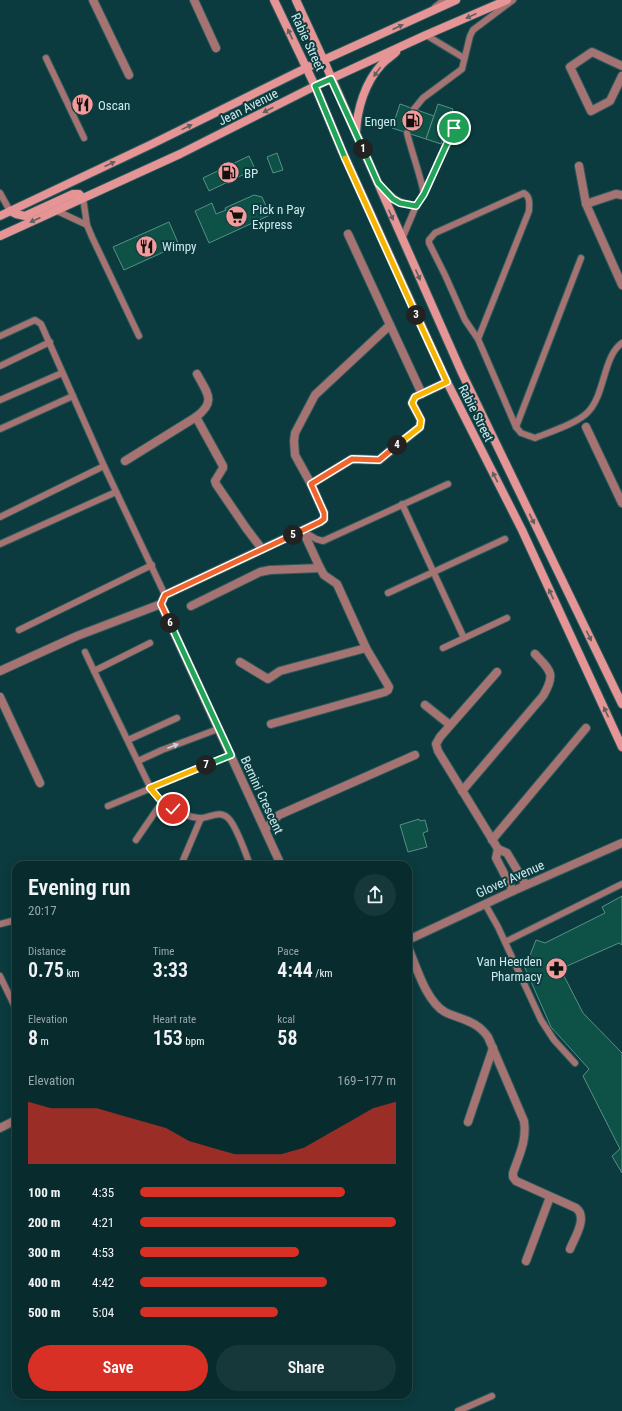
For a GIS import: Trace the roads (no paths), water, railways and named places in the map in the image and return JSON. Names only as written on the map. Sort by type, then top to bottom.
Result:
[{"type":"main road","name":"Rabie Street","points":[[274,0],[315,86],[343,153],[447,382],[522,530],[622,748]]},
{"type":"main road","name":"Rabie Street","points":[[296,0],[461,371],[622,704]]},
{"type":"main road","name":"Jean Avenue","points":[[0,216],[152,144],[306,68],[456,0]]},
{"type":"main road","name":"Jean Avenue","points":[[0,236],[180,154],[315,86],[507,0]]},
{"type":"main road","points":[[356,134],[357,116],[367,86],[382,64],[405,45]]},
{"type":"main road","points":[[10,211],[25,216],[73,194],[79,194],[83,198]]},
{"type":"street","points":[[93,0],[129,75]]},
{"type":"street","points":[[194,0],[216,48]]},
{"type":"street","points":[[622,66],[592,52],[570,67],[591,111],[610,101],[622,76]]},
{"type":"street","points":[[580,166],[586,204],[622,285]]},
{"type":"street","points":[[586,204],[616,194],[622,195]]},
{"type":"street","points":[[348,234],[422,394]]},
{"type":"street","points":[[0,671],[77,636],[161,604],[165,595],[262,549],[304,531],[324,519],[324,513],[311,484],[295,455],[295,433],[315,395],[390,325]]},
{"type":"street","points":[[125,461],[202,412],[208,403],[209,398],[197,374]]},
{"type":"street","points":[[311,484],[352,459],[379,460],[420,427],[421,420],[412,403],[415,397],[447,382]]},
{"type":"street","points":[[196,417],[223,466],[215,481],[216,484],[262,549]]},
{"type":"street","points":[[586,427],[622,502]]},
{"type":"street","points":[[271,724],[385,692],[389,687],[366,648],[337,584],[324,575],[320,568],[304,531]]},
{"type":"street","points":[[191,606],[260,572],[270,570],[320,568]]},
{"type":"street","name":"Bernini Crescent","points":[[161,604],[279,861]]},
{"type":"street","points":[[240,662],[268,679],[280,671],[366,648]]},
{"type":"street","points":[[462,791],[543,696],[549,685],[551,677],[549,669],[535,654]]},
{"type":"street","points":[[497,672],[450,725],[436,744],[438,751],[492,840],[498,848],[507,853],[526,885]]},
{"type":"street","points":[[0,697],[40,784]]},
{"type":"street","points":[[425,705],[450,725]]},
{"type":"street","points":[[492,840],[586,728]]},
{"type":"street","points":[[265,829],[279,814],[415,755]]},
{"type":"street","name":"Glover Avenue","points":[[412,938],[526,885],[622,843]]},
{"type":"street","points":[[498,848],[496,858],[513,891]]},
{"type":"street","points":[[412,956],[429,994],[435,1003],[444,1011],[474,1023],[488,1036],[524,1121],[526,1131],[525,1140],[513,1173],[513,1177],[516,1181],[576,1208],[581,1213],[581,1220],[570,1249]]},
{"type":"street","points":[[468,1122],[493,1048]]},
{"type":"street","points":[[0,1128],[12,1122]]},
{"type":"street","points":[[526,1261],[550,1197]]},
{"type":"lane","points":[[431,11],[444,0]]},
{"type":"lane","points":[[414,109],[423,98],[462,69],[470,36],[473,30],[513,0]]},
{"type":"lane","points":[[426,35],[464,58]]},
{"type":"lane","points":[[46,58],[84,138]]},
{"type":"lane","points":[[402,239],[416,206],[424,194],[454,128],[464,128]]},
{"type":"lane","points":[[407,133],[424,194]]},
{"type":"lane","points":[[378,183],[393,199],[400,203],[416,206]]},
{"type":"lane","points":[[0,193],[10,211]]},
{"type":"lane","points":[[478,339],[529,211],[530,202],[527,195],[524,193],[435,234],[429,240],[429,243],[466,320],[478,339],[516,427],[521,433],[536,438],[588,413],[594,405],[609,362],[619,345],[622,343]]},
{"type":"lane","points":[[83,198],[87,225],[139,336]]},
{"type":"lane","points":[[55,210],[87,225]]},
{"type":"lane","points":[[516,427],[581,258]]},
{"type":"lane","points":[[0,336],[34,320],[41,324],[104,466],[165,595]]},
{"type":"lane","points":[[0,366],[50,342]]},
{"type":"lane","points":[[0,400],[62,372]]},
{"type":"lane","points":[[0,429],[73,396]]},
{"type":"lane","points":[[0,517],[104,466]]},
{"type":"lane","points":[[304,531],[316,539],[323,541],[448,484]]},
{"type":"lane","points":[[0,544],[116,492]]},
{"type":"lane","points":[[402,504],[464,638]]},
{"type":"lane","points":[[388,592],[505,539]]},
{"type":"lane","points":[[19,630],[152,565]]},
{"type":"lane","points":[[443,648],[507,618]]},
{"type":"lane","points":[[94,671],[150,643]]},
{"type":"lane","points":[[85,652],[150,788],[162,802],[184,814],[201,818],[215,814],[223,814],[229,818],[238,835],[248,861]]},
{"type":"lane","points":[[128,740],[177,718]]},
{"type":"lane","points":[[138,761],[162,750],[218,729]]},
{"type":"lane","points":[[108,806],[231,755]]},
{"type":"lane","points":[[136,840],[162,802]]},
{"type":"lane","points":[[183,861],[201,818]]},
{"type":"lane","points":[[505,942],[622,884]]},
{"type":"lane","points":[[485,904],[505,942],[541,1020],[554,1040],[575,1063]]},
{"type":"lane","points":[[0,924],[12,920]]},
{"type":"lane","points":[[0,976],[12,1001]]},
{"type":"lane","points":[[458,1411],[470,1409],[492,1396]]},
{"type":"place","name":"Oscan","points":[[82,105]]},
{"type":"place","name":"Engen","points":[[412,121]]},
{"type":"place","name":"BP","points":[[229,173]]},
{"type":"place","name":"Pick n Pay Express","points":[[236,216]]},
{"type":"place","name":"Wimpy","points":[[146,246]]},
{"type":"place","name":"Van Heerden Pharmacy","points":[[557,968]]}]
